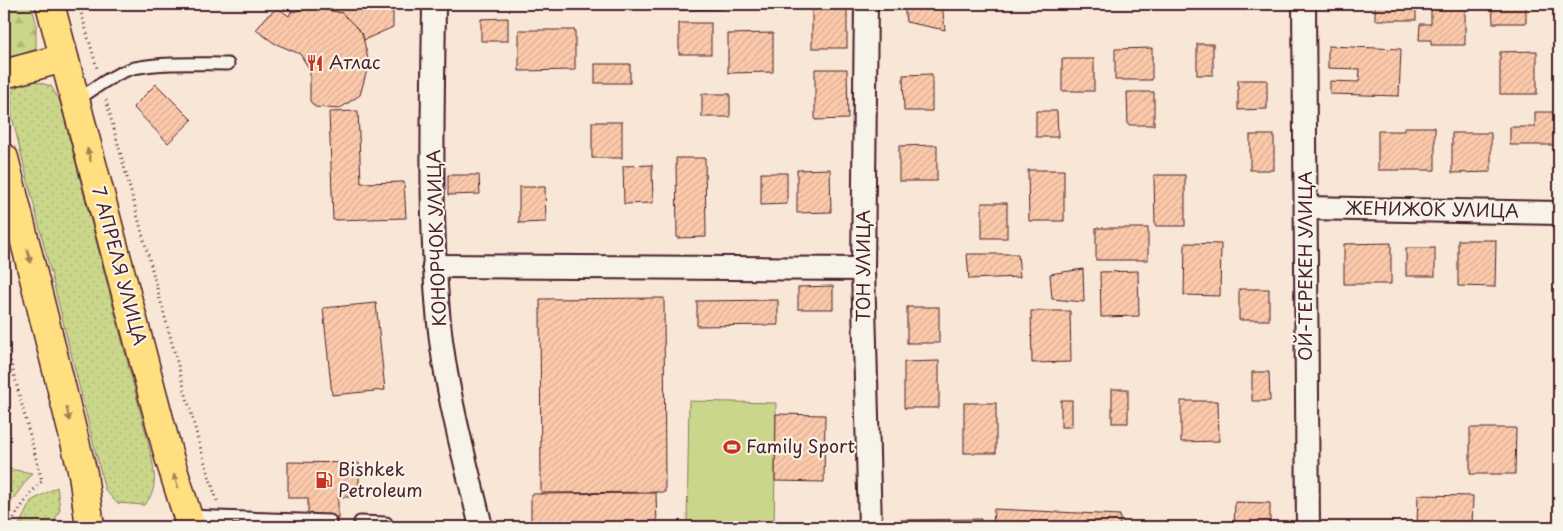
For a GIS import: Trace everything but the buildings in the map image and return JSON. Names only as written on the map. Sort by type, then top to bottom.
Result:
[{"type":"main road","name":"7 АПРЕЛЯ УЛИЦА","points":[[50,4],[168,457],[189,522]]},
{"type":"main road","points":[[4,74],[64,58]]},
{"type":"main road","points":[[4,158],[17,228],[80,464],[90,527]]},
{"type":"main road","points":[[80,527],[87,499]]},
{"type":"street","name":"КОНОРЧОК УЛИЦА","points":[[434,4],[434,266],[448,386],[481,527]]},
{"type":"street","name":"ТОН УЛИЦА","points":[[866,4],[863,269],[870,527]]},
{"type":"street","name":"ОЙ-ТЕРЕКЕН УЛИЦА","points":[[1304,4],[1308,527]]},
{"type":"street","name":"ЖЕНИЖОК УЛИЦА","points":[[1306,208],[1559,213]]},
{"type":"street","points":[[434,266],[863,269]]},
{"type":"lane","points":[[75,102],[101,83],[133,68],[228,64]]},
{"type":"lane","points":[[189,522],[222,517],[330,521]]},
{"type":"lane","points":[[360,522],[386,523],[387,527]]},
{"type":"path","points":[[78,4],[201,450],[222,517]]},
{"type":"path","points":[[4,337],[42,481],[30,494],[8,527]]},
{"type":"green space","points":[[4,4],[31,4],[36,22],[36,49],[19,56],[4,57]]},
{"type":"green space","points":[[34,81],[51,86],[60,102],[148,441],[154,483],[150,498],[144,505],[117,503],[105,490],[11,113],[11,94],[18,83]]},
{"type":"green space","name":"Family Sport","points":[[689,401],[776,403],[774,527],[687,527]]},
{"type":"green space","points":[[4,468],[32,473],[13,499],[4,517]]},
{"type":"green space","points":[[57,487],[60,509],[52,527],[18,527],[31,501]]},
{"type":"place","name":"Атлас","points":[[315,63]]},
{"type":"place","name":"Family Sport","points":[[732,447]]},
{"type":"place","name":"Bishkek Petroleum","points":[[324,480]]}]
